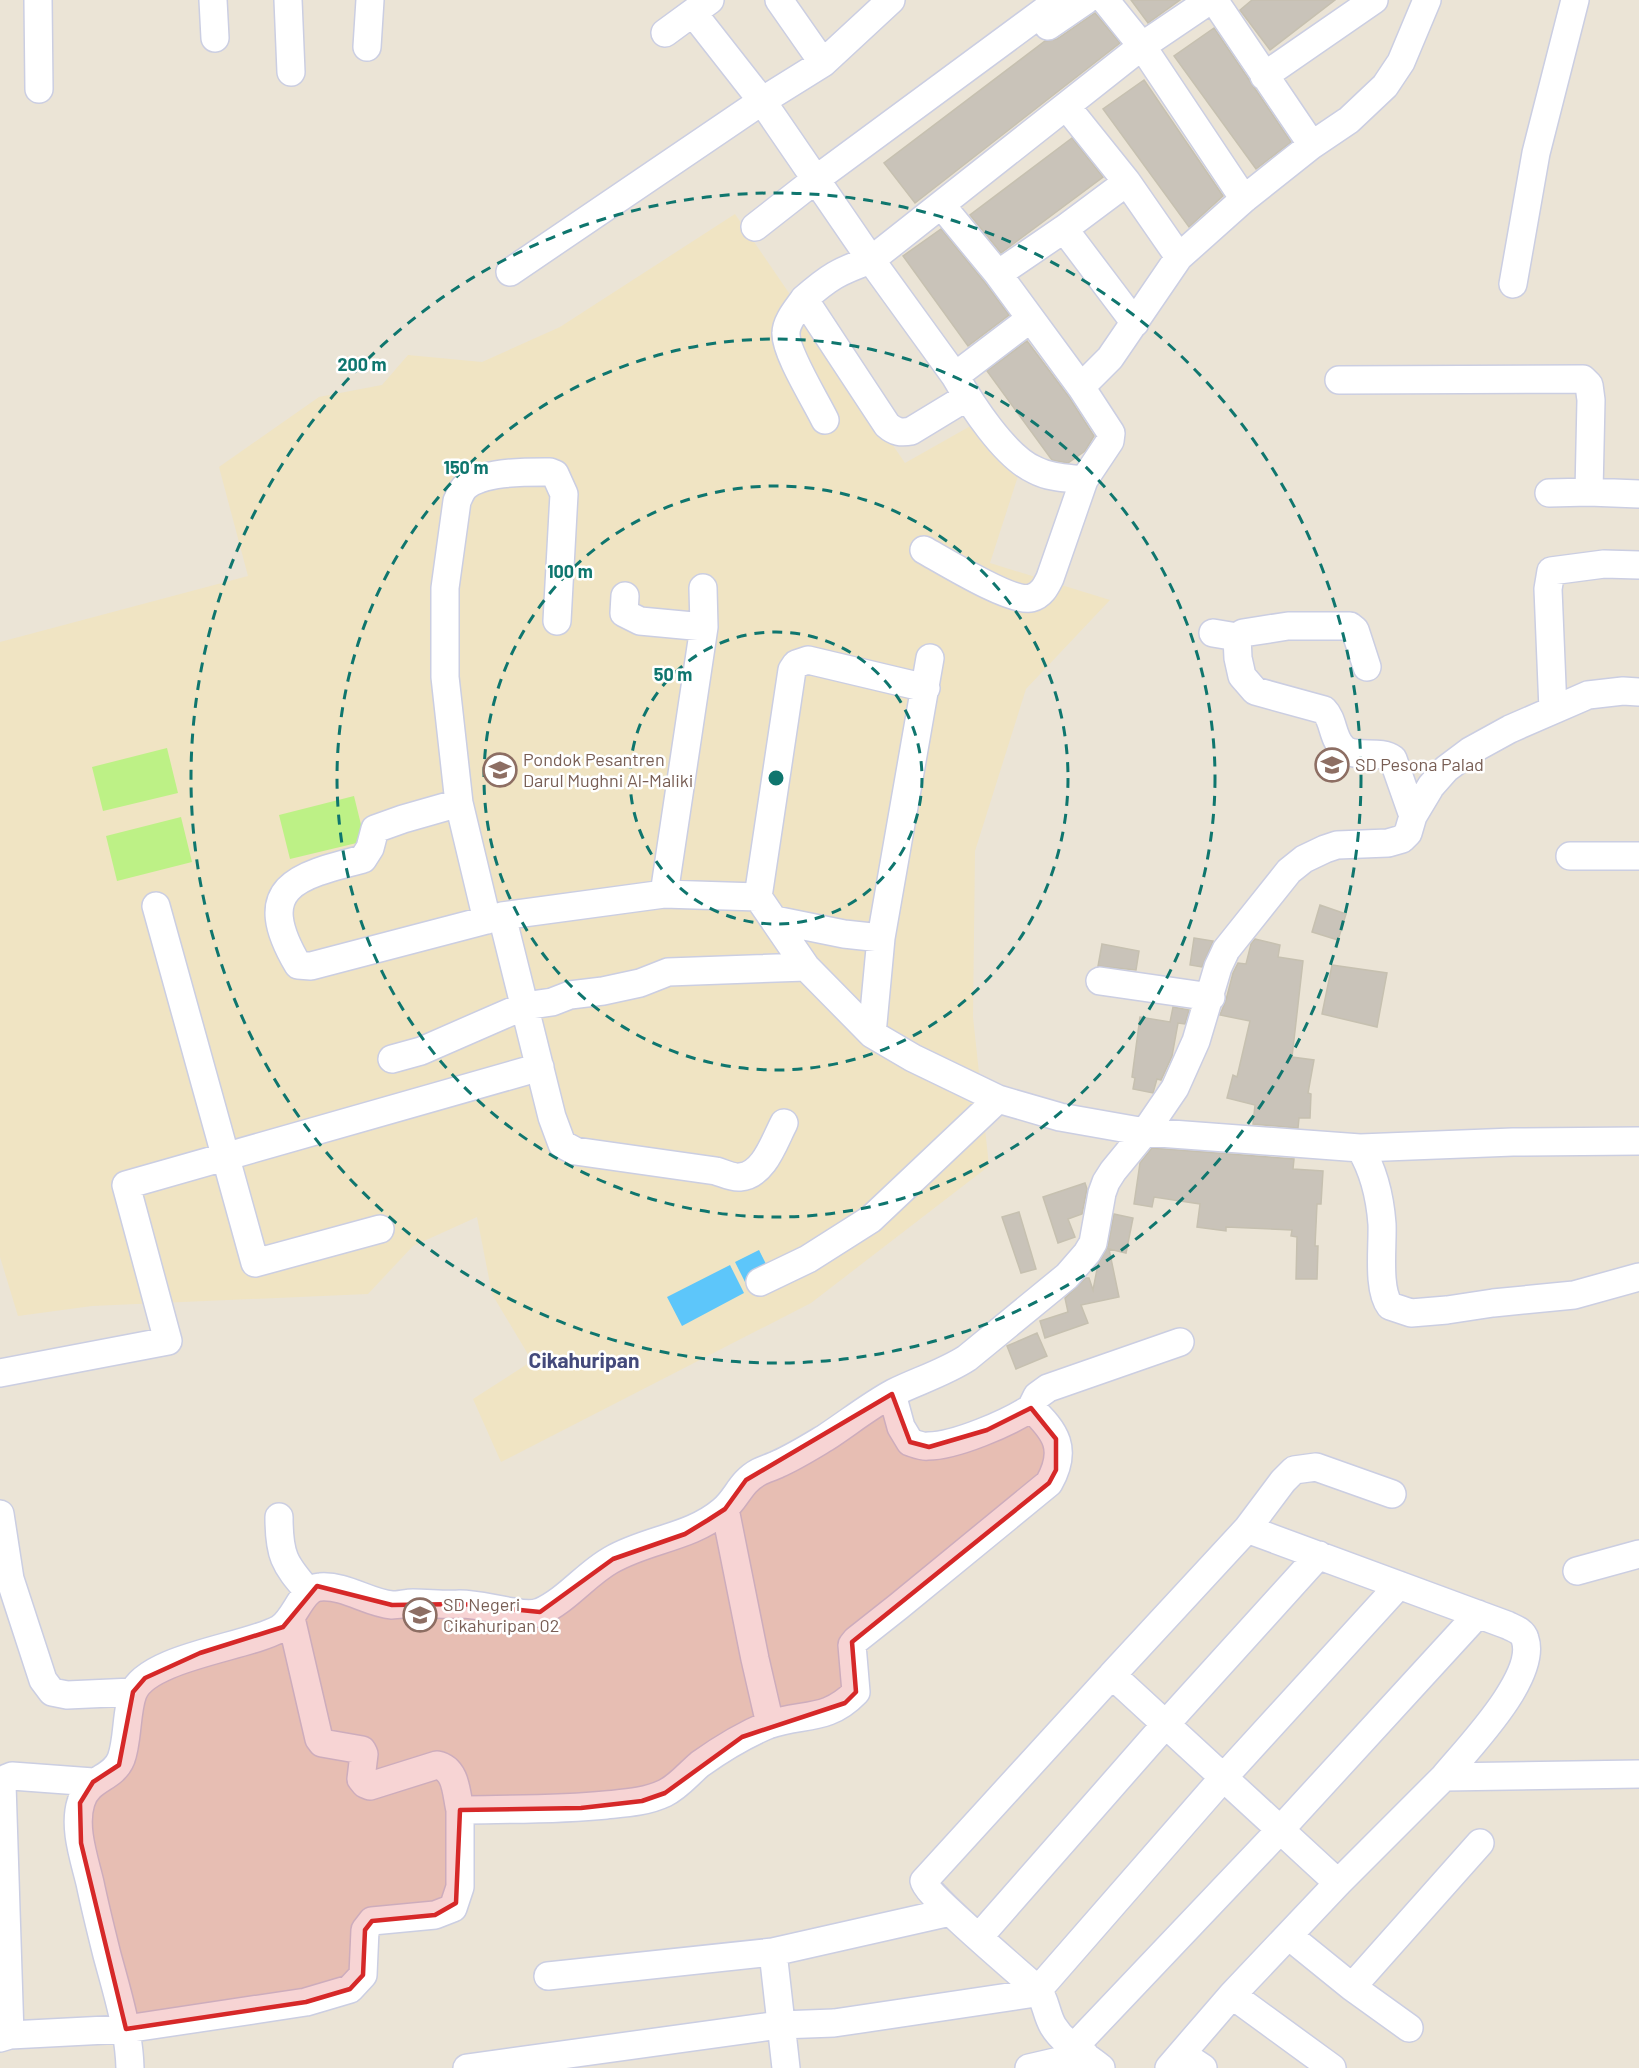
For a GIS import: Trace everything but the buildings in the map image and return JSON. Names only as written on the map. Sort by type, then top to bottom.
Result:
[{"type":"street","points":[[38,0],[39,89]]},
{"type":"street","points":[[213,0],[215,38]]},
{"type":"street","points":[[288,0],[291,72]]},
{"type":"street","points":[[367,47],[370,0]]},
{"type":"street","points":[[779,0],[823,63]]},
{"type":"street","points":[[755,227],[819,186],[1050,12],[1086,0]]},
{"type":"street","points":[[1105,0],[1142,46],[1244,199]]},
{"type":"street","points":[[825,420],[791,353],[785,332],[804,299],[841,271],[871,260],[1142,46],[1212,0],[1312,144]]},
{"type":"street","points":[[1264,76],[1374,0]]},
{"type":"street","points":[[1081,387],[1110,358],[1179,257],[1244,199],[1312,144],[1349,120],[1385,86],[1401,62],[1427,0]]},
{"type":"street","points":[[1513,284],[1536,153],[1575,0]]},
{"type":"street","points":[[510,272],[762,101],[823,63],[887,1]]},
{"type":"street","points":[[664,33],[702,7],[819,186],[1008,451],[1033,470],[1055,477],[1084,480]]},
{"type":"street","points":[[1066,106],[1127,182],[1179,257]]},
{"type":"street","points":[[998,274],[1127,182]]},
{"type":"street","points":[[924,550],[994,588],[1023,598],[1030,598],[1043,591],[1050,578],[1084,480],[1110,441],[1111,433],[1081,387],[998,274],[942,206]]},
{"type":"street","points":[[1064,229],[1135,323]]},
{"type":"street","points":[[804,299],[887,425],[893,431],[902,433],[911,431],[1030,319]]},
{"type":"street","points":[[1339,380],[1583,379],[1589,385],[1592,400],[1589,492]]},
{"type":"street","points":[[557,621],[564,494],[555,474],[550,472],[503,474],[474,481],[463,489],[457,501],[445,588],[445,677],[459,803],[524,1006],[552,1117],[562,1144],[575,1151],[716,1171],[738,1177],[752,1174],[759,1168],[784,1123]]},
{"type":"street","points":[[1549,493],[1639,494]]},
{"type":"street","points":[[1553,710],[1548,589],[1551,571],[1604,564],[1639,565]]},
{"type":"street","points":[[664,894],[704,627],[703,588]]},
{"type":"street","points":[[625,596],[624,612],[636,620],[704,627]]},
{"type":"street","points":[[1367,667],[1355,630],[1350,626],[1288,626],[1225,635],[1238,658],[1242,676],[1255,691],[1323,710],[1328,714],[1336,736],[1344,749],[1350,752],[1385,754],[1393,759],[1413,816]]},
{"type":"street","points":[[872,1034],[881,938],[930,658]]},
{"type":"street","points":[[926,688],[808,660],[796,664],[792,670],[758,897],[806,967],[872,1034],[913,1058],[998,1099],[1060,1117],[1145,1132],[1360,1148],[1513,1142],[1639,1142]]},
{"type":"street","points":[[291,1618],[315,1724],[322,1743],[362,1750],[364,1754],[361,1779],[365,1784],[370,1785],[437,1765],[444,1766],[452,1774],[460,1810],[460,1887],[456,1904],[447,1912],[435,1915],[372,1921],[365,1930],[363,1975],[350,1989],[295,2004],[126,2029],[5,2036],[2,1784],[7,1778],[12,1776],[93,1782],[107,1775],[119,1764],[123,1754],[133,1692],[145,1678],[169,1665],[200,1653],[238,1644],[283,1627],[309,1591],[317,1586],[332,1587],[392,1605],[462,1604],[528,1614],[540,1612],[567,1594],[586,1576],[613,1559],[650,1543],[685,1534],[725,1509],[746,1480],[824,1438],[892,1394],[967,1358],[1067,1276],[1087,1253],[1093,1243],[1106,1182],[1145,1132],[1175,1088],[1196,1041],[1211,997],[1218,967],[1226,950],[1289,871],[1304,859],[1337,845],[1388,843],[1402,839],[1408,833],[1413,816],[1431,786],[1446,769],[1470,751],[1510,729],[1587,696],[1623,691],[1639,692]]},
{"type":"street","points":[[459,803],[375,829],[370,848],[363,859],[315,872],[290,885],[281,896],[279,917],[287,944],[298,965],[311,966],[495,918],[664,894],[758,897]]},
{"type":"street","points":[[1570,856],[1639,856]]},
{"type":"street","points":[[156,906],[255,1263],[380,1229]]},
{"type":"street","points":[[775,920],[844,934],[881,938]]},
{"type":"street","points":[[392,1059],[421,1051],[524,1006],[552,1002],[570,995],[603,992],[640,983],[668,972],[806,967]]},
{"type":"street","points":[[1100,981],[1211,997]]},
{"type":"street","points":[[0,1373],[168,1341],[126,1185],[540,1068]]},
{"type":"street","points":[[760,1282],[808,1259],[872,1219],[998,1099]]},
{"type":"street","points":[[1360,1148],[1370,1164],[1377,1191],[1382,1222],[1384,1294],[1390,1306],[1411,1313],[1447,1310],[1574,1295],[1639,1277]]},
{"type":"street","points":[[892,1394],[901,1427],[910,1442],[920,1446],[948,1443],[1014,1418],[1031,1408],[1037,1396],[1048,1388],[1180,1342]]},
{"type":"street","points":[[460,1810],[581,1808],[642,1801],[665,1793],[699,1765],[770,1724],[828,1713],[846,1703],[856,1692],[852,1646],[856,1640],[1049,1483],[1056,1470],[1058,1458],[1056,1439],[1050,1426],[1031,1408]]},
{"type":"street","points":[[1086,2057],[1054,2027],[1044,1999],[1038,1990],[950,1912],[927,1889],[924,1881],[1247,1529],[1294,1470],[1316,1467],[1392,1494]]},
{"type":"street","points":[[725,1509],[754,1659],[770,1724]]},
{"type":"street","points":[[0,1514],[10,1579],[43,1680],[52,1692],[67,1695],[133,1692]]},
{"type":"street","points":[[279,1517],[279,1541],[285,1561],[289,1570],[309,1591]]},
{"type":"street","points":[[1185,2063],[1232,1995],[1338,1883],[1444,1777],[1511,1694],[1525,1662],[1525,1639],[1521,1632],[1247,1529]]},
{"type":"street","points":[[1577,1571],[1639,1554]]},
{"type":"street","points":[[979,1937],[1165,1725],[1319,1555]]},
{"type":"street","points":[[467,2068],[780,2025],[834,2023],[1029,1994],[1038,1990],[1223,1778],[1398,1585]]},
{"type":"street","points":[[1029,2068],[1086,2057],[1280,1830],[1478,1614]]},
{"type":"street","points":[[1112,1675],[1338,1883]]},
{"type":"street","points":[[1444,1777],[1639,1774]]},
{"type":"street","points":[[93,1782],[80,1803],[81,1844],[106,1952],[115,1977],[126,2029],[130,2068]]},
{"type":"street","points":[[1352,1987],[1480,1843]]},
{"type":"street","points":[[548,1977],[773,1952],[950,1912]]},
{"type":"street","points":[[1289,1936],[1352,1987],[1409,2028]]},
{"type":"street","points":[[773,1952],[786,2068]]},
{"type":"street","points":[[1232,1995],[1332,2068]]},
{"type":"highlighted area","points":[[892,1394],[910,1442],[929,1447],[987,1430],[1031,1408],[1056,1439],[1056,1470],[1049,1483],[852,1642],[856,1692],[845,1703],[742,1737],[665,1793],[642,1801],[581,1808],[460,1810],[456,1903],[435,1915],[372,1921],[365,1930],[363,1975],[350,1989],[306,2002],[126,2029],[81,1843],[80,1803],[93,1782],[119,1765],[133,1692],[145,1678],[200,1653],[283,1627],[317,1586],[392,1605],[462,1604],[540,1612],[613,1559],[685,1534],[708,1520],[725,1509],[746,1480]]},
{"type":"shaded area","name":"Pondok Pesantren Darul Mughni Al-Maliki","points":[[735,214],[905,463],[974,424],[1018,476],[990,563],[1110,600],[1026,689],[975,851],[973,1017],[989,1166],[811,1303],[501,1462],[473,1399],[532,1361],[492,1294],[477,1217],[413,1246],[368,1294],[92,1306],[18,1316],[0,1257],[0,642],[248,576],[219,467],[319,397],[382,385],[408,355],[482,362],[560,327]]},
{"type":"green space","points":[[167,748],[178,793],[103,811],[92,767]]},
{"type":"green space","points":[[354,796],[365,841],[290,859],[279,815]]},
{"type":"green space","points":[[181,817],[192,862],[117,881],[106,836]]},
{"type":"water","points":[[759,1250],[773,1278],[749,1290],[735,1262]]},
{"type":"water","points":[[730,1265],[744,1293],[682,1326],[667,1297]]},
{"type":"place","name":"SD Pesona Palad","points":[[1332,765]]},
{"type":"place","name":"Pondok Pesantren Darul Mughni Al-Maliki","points":[[500,770]]},
{"type":"place","name":"SD Negeri Cikahuripan 02","points":[[420,1615]]},
{"type":"district","name":"Cikahuripan","points":[[584,1361]]}]
